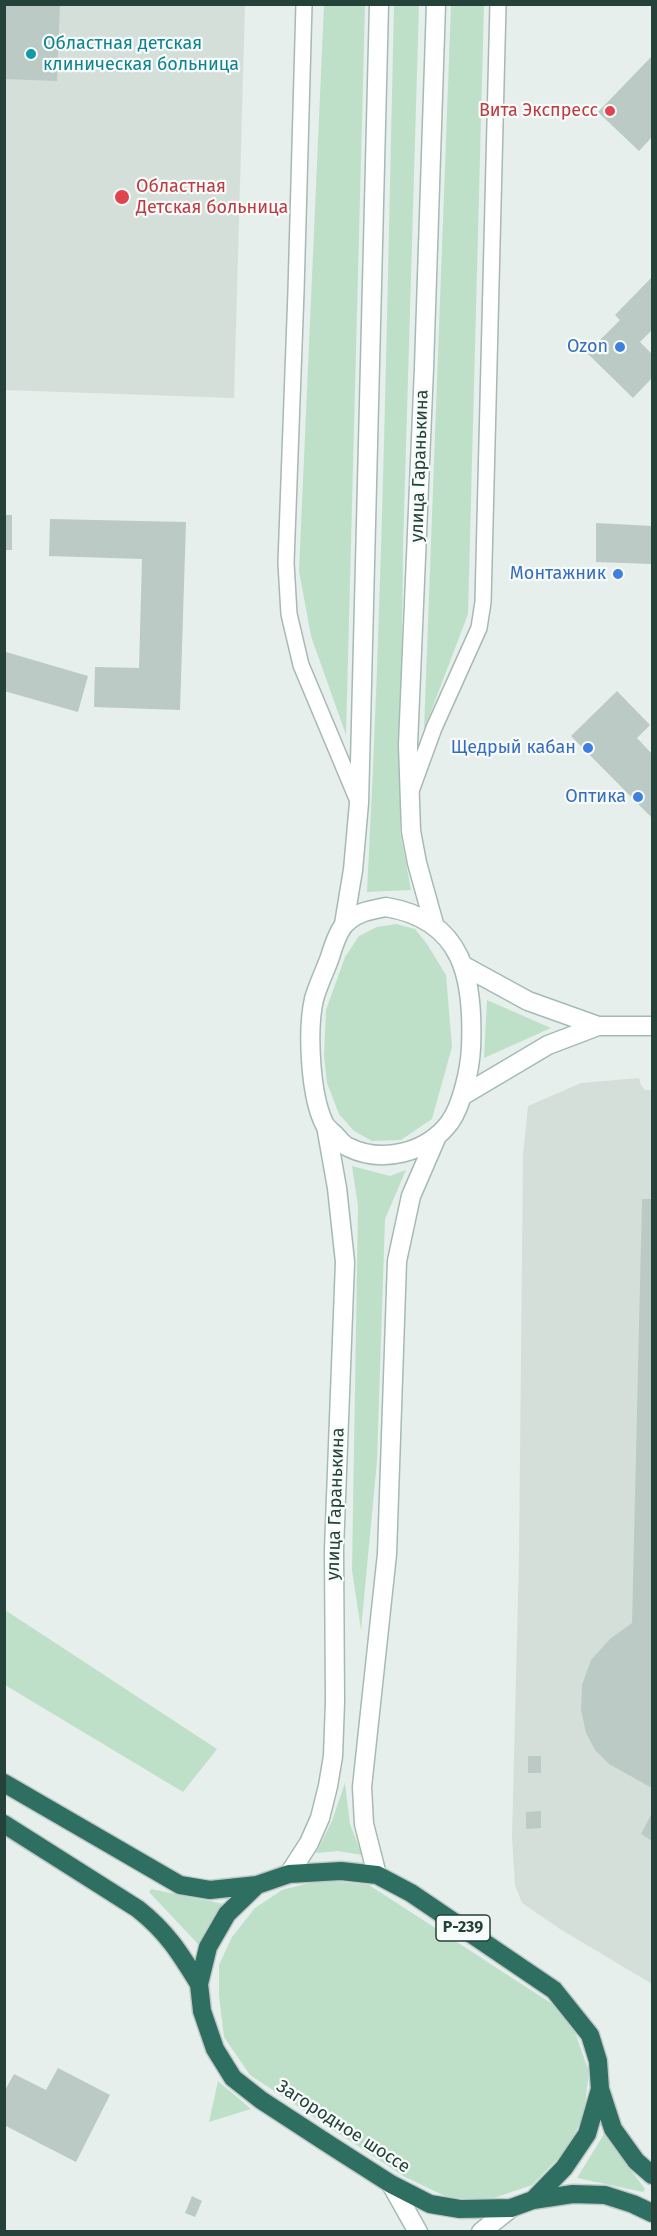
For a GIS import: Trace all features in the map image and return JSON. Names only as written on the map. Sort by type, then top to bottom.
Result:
[{"type":"highway","name":"Загородное шоссе","points":[[4,1783],[180,1885],[210,1890],[257,1885],[289,1874],[341,1871],[377,1875],[411,1893],[554,1990],[590,2035],[598,2061],[600,2089],[613,2129],[636,2161],[652,2175]]},
{"type":"highway","name":"Загородное шоссе","points":[[4,1824],[138,1909],[159,1926],[173,1943],[199,1984]]},
{"type":"highway","name":"Загородное шоссе","points":[[257,1885],[227,1914],[208,1947],[199,1984],[202,2011],[215,2049],[233,2078],[268,2105],[392,2184],[429,2204],[460,2209],[511,2208],[533,2200],[573,2194],[605,2195],[652,2213]]},
{"type":"highway","name":"Загородное шоссе","points":[[533,2200],[564,2168],[587,2134],[600,2089]]},
{"type":"main road","points":[[379,4],[359,802],[353,870],[344,924],[314,1000],[310,1045],[315,1091],[326,1126],[346,1146],[377,1156],[407,1152],[437,1136]]},
{"type":"main road","name":"улица Гаранькина","points":[[434,924],[411,831],[408,745],[436,4]]},
{"type":"main road","points":[[344,924],[361,911],[386,907],[405,910],[434,924],[454,945],[464,966],[472,1006],[471,1052],[462,1096],[451,1120],[437,1136],[411,1196],[397,1261],[387,1554],[362,1787],[364,1824],[377,1875]]},
{"type":"main road","points":[[464,966],[528,1001],[598,1026],[652,1026]]},
{"type":"main road","points":[[462,1096],[548,1044],[598,1026]]},
{"type":"main road","name":"улица Гаранькина","points":[[289,1874],[309,1843],[320,1818],[333,1756],[334,1550],[345,1262],[338,1188],[326,1126]]},
{"type":"main road","points":[[392,2184],[418,2232]]},
{"type":"main road","points":[[481,2232],[511,2208]]},
{"type":"street","points":[[304,4],[286,563],[289,614],[301,665],[359,802]]},
{"type":"street","points":[[409,800],[434,728],[479,628],[483,602],[498,4]]},
{"type":"shaded area","name":"Областная Детская больница","points":[[5,5],[245,5],[234,398],[5,390]]},
{"type":"shaded area","points":[[639,1078],[645,1090],[652,1090],[652,1984],[560,1929],[522,1903],[515,1885],[512,1837],[519,1557],[523,1155],[528,1106],[581,1083]]},
{"type":"green space","points":[[324,5],[365,5],[346,735],[311,636],[299,571]]},
{"type":"green space","points":[[394,5],[419,5],[403,548],[400,831],[411,890],[367,892],[381,559]]},
{"type":"green space","points":[[451,5],[484,5],[468,614],[424,730]]},
{"type":"green space","points":[[396,924],[415,929],[446,975],[452,1047],[432,1119],[401,1140],[372,1141],[354,1131],[339,1114],[327,1083],[324,1056],[326,1010],[345,957],[359,936],[377,927]]},
{"type":"green space","points":[[487,1000],[551,1028],[484,1058]]},
{"type":"green space","points":[[352,1166],[390,1176],[406,1170],[385,1219],[377,1461],[361,1630],[352,1570],[358,1206]]},
{"type":"green space","points":[[5,1610],[217,1749],[183,1792],[5,1685]]},
{"type":"green space","points":[[345,1783],[350,1824],[362,1855],[338,1851],[316,1853],[332,1821]]},
{"type":"green space","points":[[321,1880],[369,1885],[557,2007],[575,2032],[589,2072],[584,2112],[569,2147],[532,2185],[491,2199],[449,2198],[405,2177],[250,2075],[224,2037],[219,1996],[219,1965],[232,1937],[255,1908],[282,1890]]},
{"type":"green space","points":[[151,1889],[224,1904],[209,1925],[199,1945],[149,1892]]},
{"type":"green space","points":[[218,2081],[251,2109],[209,2122]]},
{"type":"green space","points":[[604,2134],[645,2189],[643,2192],[577,2178]]},
{"type":"building","name":"Областная детская клиническая больница","points":[[5,4],[60,4],[57,81],[4,79]]},
{"type":"building","points":[[652,56],[652,137],[639,151],[598,112]]},
{"type":"building","points":[[652,277],[652,330],[640,342],[652,354],[652,378],[633,398],[587,353],[620,320],[615,315]]},
{"type":"building","points":[[4,515],[12,515],[12,550],[4,550]]},
{"type":"building","points":[[50,519],[186,522],[180,710],[94,707],[95,667],[139,668],[142,559],[49,556]]},
{"type":"building","points":[[596,523],[652,526],[652,564],[596,562]]},
{"type":"building","points":[[6,652],[88,676],[78,712],[4,691]]},
{"type":"building","points":[[617,691],[650,725],[637,738],[652,754],[652,818],[571,736]]},
{"type":"building","points":[[642,1199],[652,1199],[652,1788],[609,1764],[595,1750],[586,1733],[581,1710],[582,1685],[591,1660],[610,1639],[632,1623]]},
{"type":"building","points":[[528,1756],[541,1756],[541,1773],[528,1773]]},
{"type":"building","points":[[541,1811],[541,1828],[526,1829],[526,1812]]},
{"type":"building","points":[[652,1813],[652,1841],[641,1834]]},
{"type":"building","points":[[58,2068],[110,2095],[76,2162],[4,2125],[4,2092],[14,2074],[46,2090]]},
{"type":"building","points":[[192,2196],[202,2201],[195,2217],[185,2213]]},
{"type":"place","name":"Областная детская клиническая больница","points":[[31,54]]},
{"type":"place","name":"Вита Экспресс","points":[[610,111]]},
{"type":"place","name":"Областная Детская больница","points":[[122,197]]},
{"type":"place","name":"Ozon","points":[[620,347]]},
{"type":"place","name":"Монтажник","points":[[618,574]]},
{"type":"place","name":"Щедрый кабан","points":[[588,748]]},
{"type":"place","name":"Оптика","points":[[638,797]]}]
